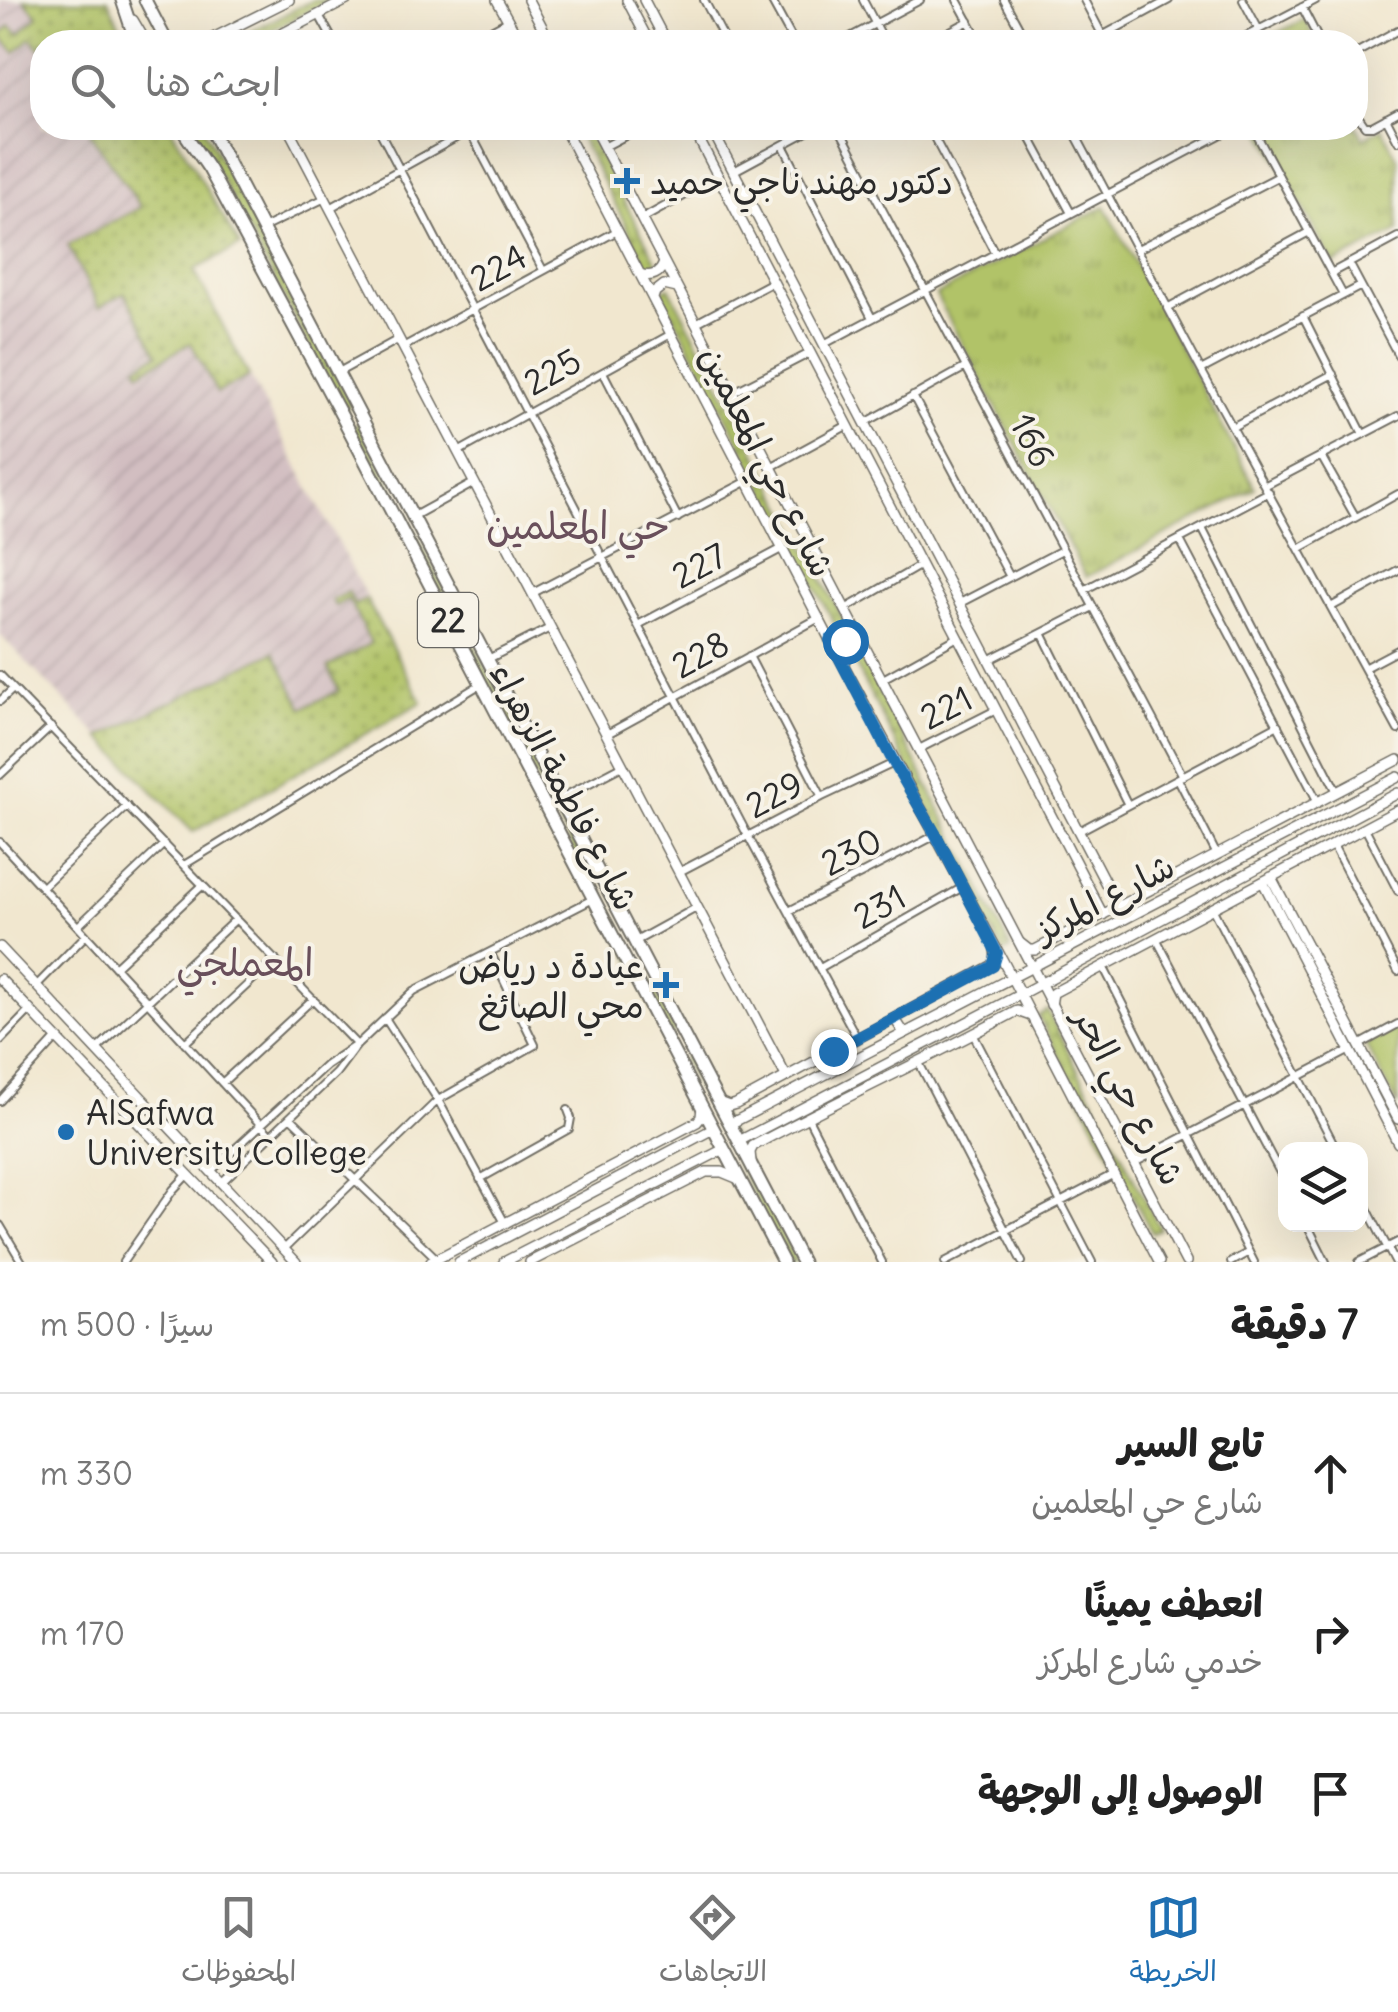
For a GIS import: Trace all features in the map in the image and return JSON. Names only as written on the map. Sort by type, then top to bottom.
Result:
[{"type":"highway","points":[[122,0],[132,30]]},
{"type":"highway","points":[[145,0],[160,30]]},
{"type":"highway","points":[[155,20],[163,30]]},
{"type":"highway","name":"شارع فاطمة الزهراء","points":[[190,140],[338,409],[782,1262]]},
{"type":"highway","name":"شارع فاطمة الزهراء","points":[[216,140],[743,1142],[802,1262]]},
{"type":"highway","points":[[338,409],[348,409],[354,402]]},
{"type":"highway","points":[[348,430],[355,423],[365,424]]},
{"type":"highway","points":[[666,1039],[682,1032]]},
{"type":"highway","points":[[676,1057],[682,1050],[692,1050]]},
{"type":"main road","points":[[122,0],[139,30]]},
{"type":"main road","points":[[229,30],[289,0]]},
{"type":"main road","points":[[289,30],[348,0]]},
{"type":"main road","points":[[498,0],[514,30]]},
{"type":"main road","points":[[506,16],[510,0]]},
{"type":"main road","points":[[528,0],[544,30]]},
{"type":"main road","points":[[626,0],[642,30]]},
{"type":"main road","points":[[644,0],[660,30]]},
{"type":"main road","points":[[294,140],[786,1076]]},
{"type":"main road","name":"شارع حي المعلمين","points":[[570,140],[894,763],[1012,977]]},
{"type":"main road","name":"شارع حي المعلمين","points":[[600,140],[1024,955]]},
{"type":"main road","points":[[700,140],[713,140]]},
{"type":"main road","points":[[700,140],[1103,915]]},
{"type":"main road","points":[[717,140],[1118,906]]},
{"type":"main road","points":[[709,158],[713,150],[723,152]]},
{"type":"main road","points":[[640,274],[655,274],[664,262]]},
{"type":"main road","points":[[653,298],[660,287],[677,288]]},
{"type":"main road","points":[[822,375],[832,377],[836,366]]},
{"type":"main road","points":[[832,393],[836,383],[846,386]]},
{"type":"main road","points":[[830,640],[845,641],[851,638],[854,628]]},
{"type":"main road","points":[[844,665],[853,650],[866,651]]},
{"type":"main road","points":[[1016,748],[1027,750],[1031,739]]},
{"type":"main road","points":[[1026,768],[1032,756],[1042,760]]},
{"type":"main road","points":[[1016,938],[1022,946],[1035,950],[1398,760]]},
{"type":"main road","name":"شارع المركز","points":[[728,1114],[904,1033],[1398,776]]},
{"type":"main road","points":[[1364,778],[1370,791]]},
{"type":"main road","name":"شارع المركز","points":[[743,1142],[1398,793]]},
{"type":"main road","points":[[1052,1008],[1053,993],[1398,810]]},
{"type":"main road","points":[[1267,879],[1398,1119]]},
{"type":"main road","points":[[1267,879],[1398,1143]]},
{"type":"main road","points":[[1090,890],[1102,894],[1105,881]]},
{"type":"main road","points":[[1061,936],[1068,947]]},
{"type":"main road","points":[[728,1114],[729,1106],[993,966],[997,953],[994,946]]},
{"type":"main road","points":[[2,952],[296,1262]]},
{"type":"main road","name":"شارع حي الحر","points":[[1024,955],[1186,1262]]},
{"type":"main road","points":[[1079,963],[1086,975]]},
{"type":"main road","name":"شارع حي الحر","points":[[1012,977],[1158,1259]]},
{"type":"main road","points":[[0,979],[271,1260],[274,1251],[284,1249]]},
{"type":"main road","points":[[752,1164],[749,1158],[753,1146],[807,1117],[1017,1010],[1033,1018]]},
{"type":"main road","points":[[896,1019],[904,1033]]},
{"type":"main road","points":[[888,1064],[894,1075]]},
{"type":"main road","points":[[434,1261],[697,1122],[700,1116],[706,1122],[584,1196],[459,1262]]},
{"type":"main road","points":[[504,1262],[722,1153]]},
{"type":"main road","points":[[530,1262],[706,1172],[722,1172],[740,1180]]},
{"type":"main road","points":[[578,1184],[584,1196]]},
{"type":"main road","points":[[620,1202],[626,1212]]},
{"type":"main road","points":[[1146,1234],[1158,1234],[1166,1224]]},
{"type":"main road","points":[[257,1246],[266,1242],[269,1234]]},
{"type":"main road","points":[[1158,1259],[1164,1245],[1178,1245]]},
{"type":"street","points":[[704,0],[720,30]]},
{"type":"street","points":[[771,0],[787,30]]},
{"type":"street","points":[[863,0],[879,30]]},
{"type":"street","points":[[864,30],[920,0]]},
{"type":"street","points":[[958,0],[973,30]]},
{"type":"street","points":[[1019,0],[1006,3],[1021,30]]},
{"type":"street","points":[[1084,0],[1099,30]]},
{"type":"street","points":[[1119,30],[1170,0]]},
{"type":"street","points":[[1244,0],[1259,30],[1316,0]]},
{"type":"street","points":[[1302,7],[1314,30]]},
{"type":"street","points":[[319,14],[328,30]]},
{"type":"street","points":[[487,30],[506,16]]},
{"type":"street","points":[[953,30],[969,22]]},
{"type":"street","points":[[1368,46],[1398,30]]},
{"type":"street","points":[[1368,126],[1398,112]]},
{"type":"street","points":[[1386,118],[1398,141]]},
{"type":"street","points":[[385,140],[857,1038]]},
{"type":"street","points":[[263,228],[327,203],[452,140]]},
{"type":"street","points":[[478,140],[543,271]]},
{"type":"street","points":[[604,147],[617,140]]},
{"type":"street","points":[[734,172],[791,140]]},
{"type":"street","name":"166","points":[[845,140],[1093,606],[1217,855]]},
{"type":"street","points":[[935,140],[995,254]]},
{"type":"street","points":[[1032,140],[1071,213]]},
{"type":"street","points":[[1079,140],[1398,730]]},
{"type":"street","points":[[824,344],[1210,140]]},
{"type":"street","points":[[1260,140],[1343,296]]},
{"type":"street","points":[[782,145],[872,318]]},
{"type":"street","points":[[1138,249],[1279,176]]},
{"type":"street","points":[[642,219],[718,177]]},
{"type":"street","name":"224","points":[[339,372],[473,309],[618,231]]},
{"type":"street","points":[[1169,307],[1309,232]]},
{"type":"street","points":[[1331,273],[1398,237]]},
{"type":"street","points":[[1349,263],[1398,355]]},
{"type":"street","points":[[696,323],[774,282]]},
{"type":"street","points":[[1201,370],[1361,286]]},
{"type":"street","points":[[1303,316],[1363,434]]},
{"type":"street","name":"225","points":[[458,452],[671,334]]},
{"type":"street","points":[[732,392],[810,353]]},
{"type":"street","points":[[865,423],[966,367]]},
{"type":"street","points":[[602,372],[678,518]]},
{"type":"street","points":[[1234,426],[1333,374]]},
{"type":"street","points":[[913,396],[1010,577]]},
{"type":"street","points":[[1084,590],[1398,416]]},
{"type":"street","points":[[770,466],[848,425]]},
{"type":"street","points":[[1321,456],[1356,516]]},
{"type":"street","points":[[532,594],[748,481]]},
{"type":"street","points":[[414,516],[474,483]]},
{"type":"street","points":[[1300,549],[1398,494]]},
{"type":"street","points":[[1202,528],[1337,792]]},
{"type":"street","points":[[1180,540],[1318,802]]},
{"type":"street","name":"227","points":[[638,626],[783,548]]},
{"type":"street","points":[[960,603],[1062,550]]},
{"type":"street","points":[[844,608],[921,565]]},
{"type":"street","points":[[1331,608],[1398,570]]},
{"type":"street","points":[[989,660],[1093,606]]},
{"type":"street","name":"228","points":[[606,735],[819,618]]},
{"type":"street","points":[[488,659],[550,628]]},
{"type":"street","points":[[1042,633],[1128,805]]},
{"type":"street","points":[[882,680],[958,637]]},
{"type":"street","points":[[1364,668],[1398,650]]},
{"type":"street","points":[[749,656],[822,797]]},
{"type":"street","points":[[0,675],[358,1045]]},
{"type":"street","points":[[184,865],[481,684]]},
{"type":"street","points":[[0,701],[14,688]]},
{"type":"street","name":"221","points":[[918,749],[996,710]]},
{"type":"street","points":[[1079,831],[1278,725]]},
{"type":"street","points":[[0,774],[51,727]]},
{"type":"street","name":"229","points":[[678,873],[894,763]]},
{"type":"street","points":[[561,798],[622,766]]},
{"type":"street","points":[[42,887],[126,806]]},
{"type":"street","points":[[1365,828],[1398,891]]},
{"type":"street","name":"230","points":[[788,911],[936,835]]},
{"type":"street","points":[[0,842],[271,1136]]},
{"type":"street","points":[[78,926],[164,844]]},
{"type":"street","points":[[1333,844],[1398,970]]},
{"type":"street","points":[[115,966],[203,885]]},
{"type":"street","name":"231","points":[[820,968],[963,887]]},
{"type":"street","points":[[221,1182],[336,1073],[358,1045],[414,991],[593,899]]},
{"type":"street","points":[[635,942],[696,908]]},
{"type":"street","points":[[1212,908],[1333,1142]]},
{"type":"street","points":[[96,1049],[236,920]]},
{"type":"street","points":[[36,985],[86,935]]},
{"type":"street","points":[[1156,938],[1278,1169]]},
{"type":"street","points":[[284,1249],[438,1100],[534,1045],[490,952]]},
{"type":"street","points":[[185,1042],[275,959]]},
{"type":"street","points":[[1103,966],[1254,1262]]},
{"type":"street","points":[[222,1083],[313,999]]},
{"type":"street","points":[[0,1041],[30,1010]]},
{"type":"street","points":[[385,1018],[438,1100],[505,1223]]},
{"type":"street","points":[[1360,1044],[1398,1024]]},
{"type":"street","points":[[974,1034],[1092,1262]]},
{"type":"street","points":[[0,1101],[57,1038]]},
{"type":"street","points":[[211,1171],[332,1060],[358,1045]]},
{"type":"street","points":[[1134,1164],[1350,1050]]},
{"type":"street","points":[[918,1063],[1022,1262]]},
{"type":"street","points":[[480,1179],[569,1129],[568,1110]]},
{"type":"street","points":[[290,1117],[434,1261]]},
{"type":"street","points":[[807,1117],[882,1262]]},
{"type":"street","points":[[124,1262],[188,1174]]},
{"type":"street","points":[[947,1262],[1114,1174]]},
{"type":"street","points":[[1368,1211],[1395,1262]]},
{"type":"street","points":[[0,1226],[22,1262]]},
{"type":"street","points":[[1311,1232],[1326,1262]]},
{"type":"street","points":[[1359,1262],[1398,1242]]},
{"type":"street","points":[[1231,1262],[1249,1252]]},
{"type":"shaded area","points":[[0,0],[44,0],[44,30],[30,30],[30,140],[125,140],[422,702],[193,832],[0,635]]},
{"type":"green space","points":[[24,0],[108,0],[122,30],[30,30],[30,39],[15,52],[0,36],[10,26],[19,34],[38,16]]},
{"type":"green space","points":[[313,0],[330,0],[272,30],[254,30]]},
{"type":"green space","points":[[1305,19],[1310,30],[1283,30]]},
{"type":"green space","points":[[1382,128],[1398,160],[1398,231],[1333,264],[1267,140],[1368,140],[1368,135]]},
{"type":"green space","points":[[95,140],[178,140],[240,246],[194,270],[249,376],[217,393],[191,343],[140,372],[137,366],[158,354],[125,293],[99,307],[68,245],[141,207]]},
{"type":"green space","points":[[200,140],[210,140],[350,403],[348,408],[342,407]]},
{"type":"green space","points":[[581,140],[591,140],[660,268],[651,273]]},
{"type":"green space","points":[[1105,206],[1255,488],[1086,577],[936,295]]},
{"type":"green space","points":[[669,287],[851,634],[842,638],[661,291]]},
{"type":"green space","points":[[356,424],[674,1034],[669,1033],[354,428]]},
{"type":"green space","points":[[348,592],[355,605],[366,599],[422,702],[193,832],[100,737],[274,652],[303,708],[339,691],[328,667],[371,643],[348,599],[335,606],[332,600]]},
{"type":"green space","points":[[860,652],[1011,949],[1003,953],[851,656]]},
{"type":"green space","points":[[1047,1010],[1160,1229],[1152,1233],[1038,1016]]},
{"type":"green space","points":[[1398,1027],[1398,1106],[1365,1044]]},
{"type":"green space","points":[[687,1055],[797,1262],[788,1262],[683,1059]]},
{"type":"place","name":"دكتور مهند ناجي حميد","points":[[627,181]]},
{"type":"place","name":"عيادة د رياض محي الصائغ","points":[[666,985]]},
{"type":"place","name":"AlSafwa University College","points":[[66,1132]]},
{"type":"district","name":"حي المعلمين","points":[[578,525]]},
{"type":"district","name":"المعملجي","points":[[245,962]]},
{"type":"route","points":[[833,1051],[993,966],[997,953],[830,640],[845,641]]}]
